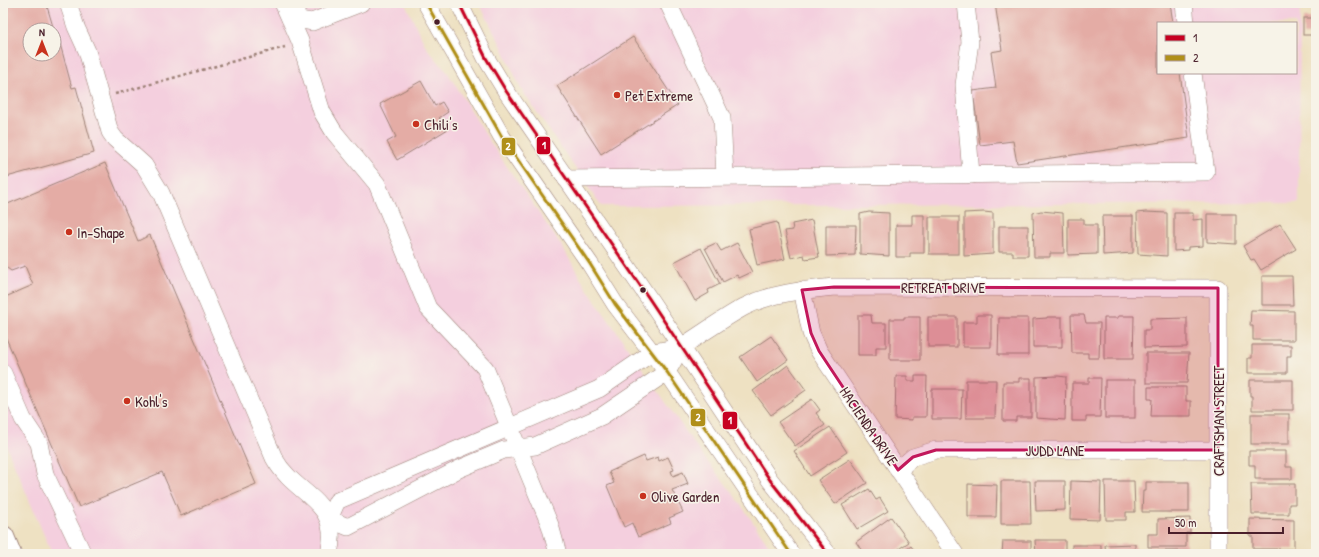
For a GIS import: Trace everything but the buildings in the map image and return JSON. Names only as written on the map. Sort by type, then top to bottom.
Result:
[{"type":"highway","points":[[3,537],[10,554]]},
{"type":"street","points":[[68,3],[76,27],[87,51],[110,132],[115,139],[144,166],[161,193],[274,458],[286,476],[320,506],[329,519],[332,536],[329,554]]},
{"type":"street","points":[[283,3],[300,41],[325,117],[334,132],[377,184],[428,308],[485,368],[550,525],[558,554]]},
{"type":"street","points":[[290,18],[300,3]]},
{"type":"street","points":[[290,18],[312,22],[361,3]]},
{"type":"street","points":[[426,3],[502,137],[590,264],[615,304],[653,352],[791,554]]},
{"type":"street","points":[[459,3],[486,58],[506,91],[770,480],[828,554]]},
{"type":"street","points":[[668,3],[722,118],[724,176]]},
{"type":"street","points":[[966,3],[970,42],[964,85],[971,175]]},
{"type":"street","points":[[1184,3],[1186,22]]},
{"type":"street","points":[[566,179],[724,176],[1206,172],[1193,74]]},
{"type":"street","name":"RETREAT DRIVE","points":[[681,347],[745,307],[773,297],[802,290],[834,287],[1218,288]]},
{"type":"street","name":"CRAFTSMAN STREET","points":[[1218,288],[1218,554]]},
{"type":"street","name":"HACIENDA DRIVE","points":[[802,290],[811,333],[819,351],[955,554]]},
{"type":"street","points":[[329,519],[337,501],[599,389],[653,352],[681,347]]},
{"type":"street","points":[[329,519],[348,527],[459,469],[504,450],[535,446],[595,420],[667,372],[681,347]]},
{"type":"street","points":[[3,373],[23,419],[39,444],[46,474],[83,554]]},
{"type":"street","name":"JUDD LANE","points":[[898,470],[913,457],[936,450],[1218,450]]},
{"type":"path","points":[[110,96],[291,45]]},
{"type":"highlighted area","points":[[834,287],[1218,288],[1218,450],[936,450],[913,457],[898,470],[819,351],[811,333],[802,290]]},
{"type":"shaded area","points":[[3,3],[405,3],[426,47],[448,73],[490,142],[563,248],[585,286],[703,456],[732,492],[775,554],[52,554],[3,438]]},
{"type":"shaded area","points":[[479,3],[1300,3],[1299,203],[601,206],[521,89],[502,47]]},
{"type":"transit line","name":"2","points":[[426,3],[502,137],[590,264],[615,304],[667,372],[791,554]]},
{"type":"transit line","name":"1","points":[[459,3],[486,58],[506,91],[648,297],[770,480],[828,554]]},
{"type":"place","name":"Pet Extreme","points":[[617,95]]},
{"type":"place","name":"Chili's","points":[[416,124]]},
{"type":"place","name":"In-Shape","points":[[69,232]]},
{"type":"place","name":"Kohl's","points":[[127,401]]},
{"type":"place","name":"Olive Garden","points":[[643,496]]}]
